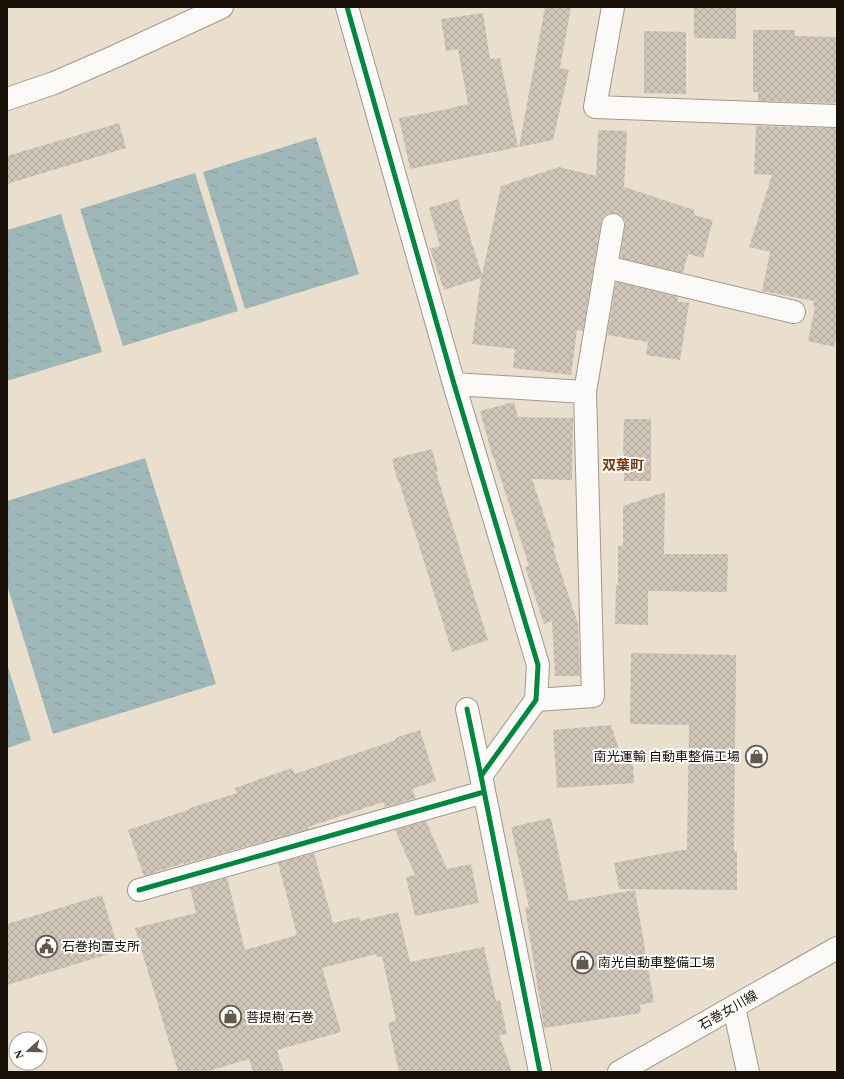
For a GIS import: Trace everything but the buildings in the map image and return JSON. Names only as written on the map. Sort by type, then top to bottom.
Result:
[{"type":"street","points":[[7,99],[54,83],[222,7]]},
{"type":"street","points":[[139,890],[483,784],[536,700],[538,665],[454,384],[347,7]]},
{"type":"street","points":[[614,7],[595,107],[837,116]]},
{"type":"street","points":[[536,700],[593,696],[585,392],[613,225]]},
{"type":"street","points":[[606,267],[794,312]]},
{"type":"street","points":[[454,384],[585,392]]},
{"type":"street","points":[[467,709],[540,1072]]},
{"type":"street","name":"石巻女川線","points":[[619,1072],[837,948]]},
{"type":"street","points":[[734,1007],[748,1072]]},
{"type":"water","points":[[316,137],[359,274],[245,309],[203,172]]},
{"type":"water","points":[[195,173],[238,311],[123,346],[80,209]]},
{"type":"water","points":[[61,214],[102,352],[7,381],[7,230]]},
{"type":"water","points":[[145,458],[216,684],[53,734],[7,585],[7,501]]},
{"type":"water","points":[[7,664],[31,740],[7,748]]},
{"type":"cycle path","points":[[347,7],[454,384],[538,665],[536,700],[481,776]]},
{"type":"cycle path","points":[[467,709],[540,1072]]},
{"type":"cycle path","points":[[139,890],[484,792]]},
{"type":"place","name":"南光運輸 自動車整備工場","points":[[756,756]]},
{"type":"place","name":"石巻拘置支所","points":[[46,946]]},
{"type":"place","name":"南光自動車整備工場","points":[[583,962]]},
{"type":"place","name":"菩提樹 石巻","points":[[230,1017]]},
{"type":"district","name":"双葉町","points":[[623,465]]}]
